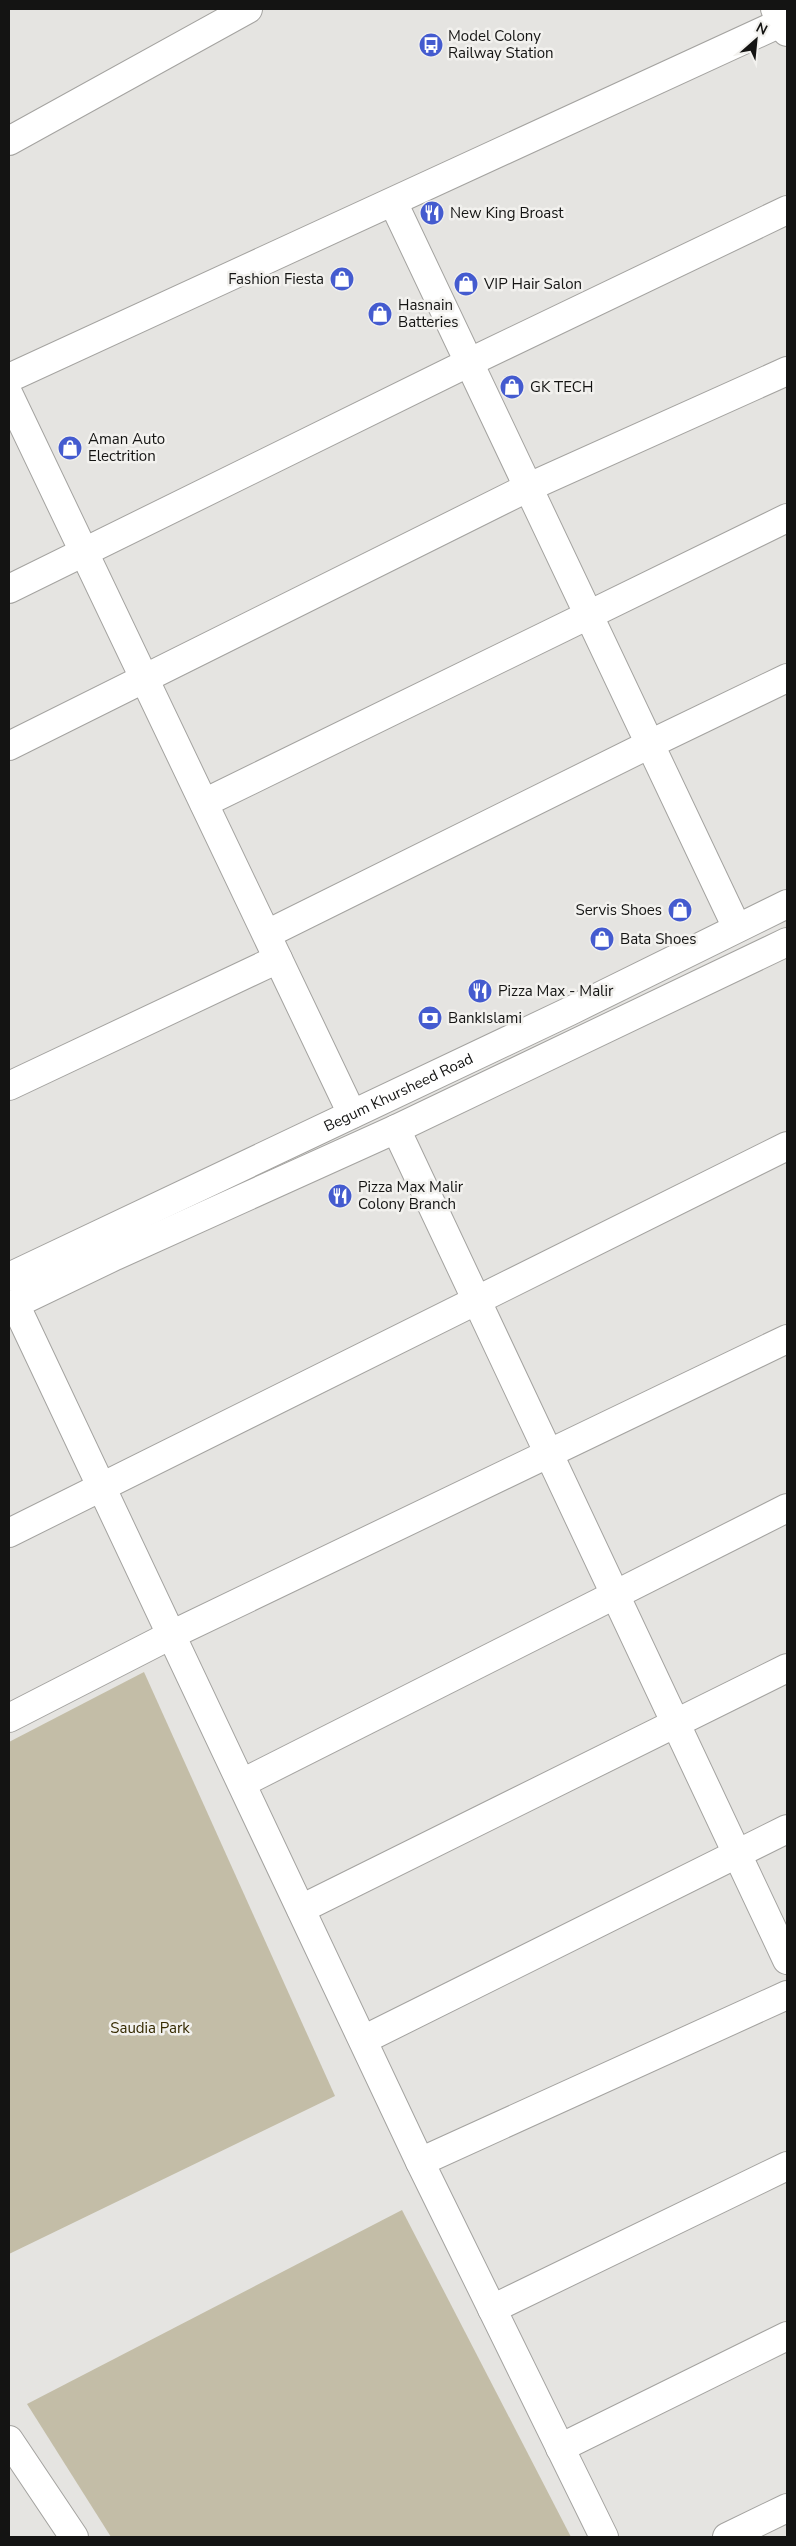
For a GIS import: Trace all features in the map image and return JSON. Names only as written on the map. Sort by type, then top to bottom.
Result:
[{"type":"street","points":[[9,141],[248,9]]},
{"type":"street","points":[[9,378],[783,21]]},
{"type":"street","points":[[392,202],[470,362],[737,928]]},
{"type":"street","points":[[9,589],[470,362],[787,210]]},
{"type":"street","points":[[9,746],[529,487],[787,371]]},
{"type":"street","points":[[9,394],[352,1114]]},
{"type":"street","points":[[204,803],[787,518]]},
{"type":"street","points":[[267,934],[787,678]]},
{"type":"street","name":"Begum Khursheed Road","points":[[9,1277],[570,1011],[787,904]]},
{"type":"street","name":"Begum Khursheed Road","points":[[12,1306],[787,944]]},
{"type":"street","points":[[9,1086],[278,959]]},
{"type":"street","points":[[396,1128],[550,1451],[787,1960]]},
{"type":"street","points":[[9,1533],[787,1146]]},
{"type":"street","points":[[12,1306],[103,1487],[420,2162],[604,2537]]},
{"type":"street","points":[[9,1718],[172,1634],[550,1451],[787,1339]]},
{"type":"street","points":[[242,1783],[787,1508]]},
{"type":"street","points":[[301,1909],[787,1668]]},
{"type":"street","points":[[362,2040],[787,1829]]},
{"type":"street","points":[[420,2162],[787,1994]]},
{"type":"street","points":[[492,2309],[787,2166]]},
{"type":"street","points":[[560,2448],[787,2336]]},
{"type":"street","points":[[9,2440],[74,2537]]},
{"type":"street","points":[[727,2537],[787,2508]]},
{"type":"green space","name":"Saudia Park","points":[[144,1672],[335,2096],[9,2254],[9,1742]]},
{"type":"green space","points":[[402,2210],[571,2537],[111,2537],[27,2404]]},
{"type":"place","name":"Model Colony Railway Station","points":[[431,45]]},
{"type":"place","name":"New King Broast","points":[[432,213]]},
{"type":"place","name":"Fashion Fiesta","points":[[342,279]]},
{"type":"place","name":"VIP Hair Salon","points":[[466,284]]},
{"type":"place","name":"Hasnain Batteries","points":[[380,314]]},
{"type":"place","name":"GK TECH","points":[[512,387]]},
{"type":"place","name":"Aman Auto Electrition","points":[[70,448]]},
{"type":"place","name":"Servis Shoes","points":[[680,910]]},
{"type":"place","name":"Bata Shoes","points":[[602,939]]},
{"type":"place","name":"Pizza Max - Malir","points":[[480,991]]},
{"type":"place","name":"BankIslami","points":[[430,1018]]},
{"type":"place","name":"Pizza Max Malir Colony Branch","points":[[340,1196]]}]
